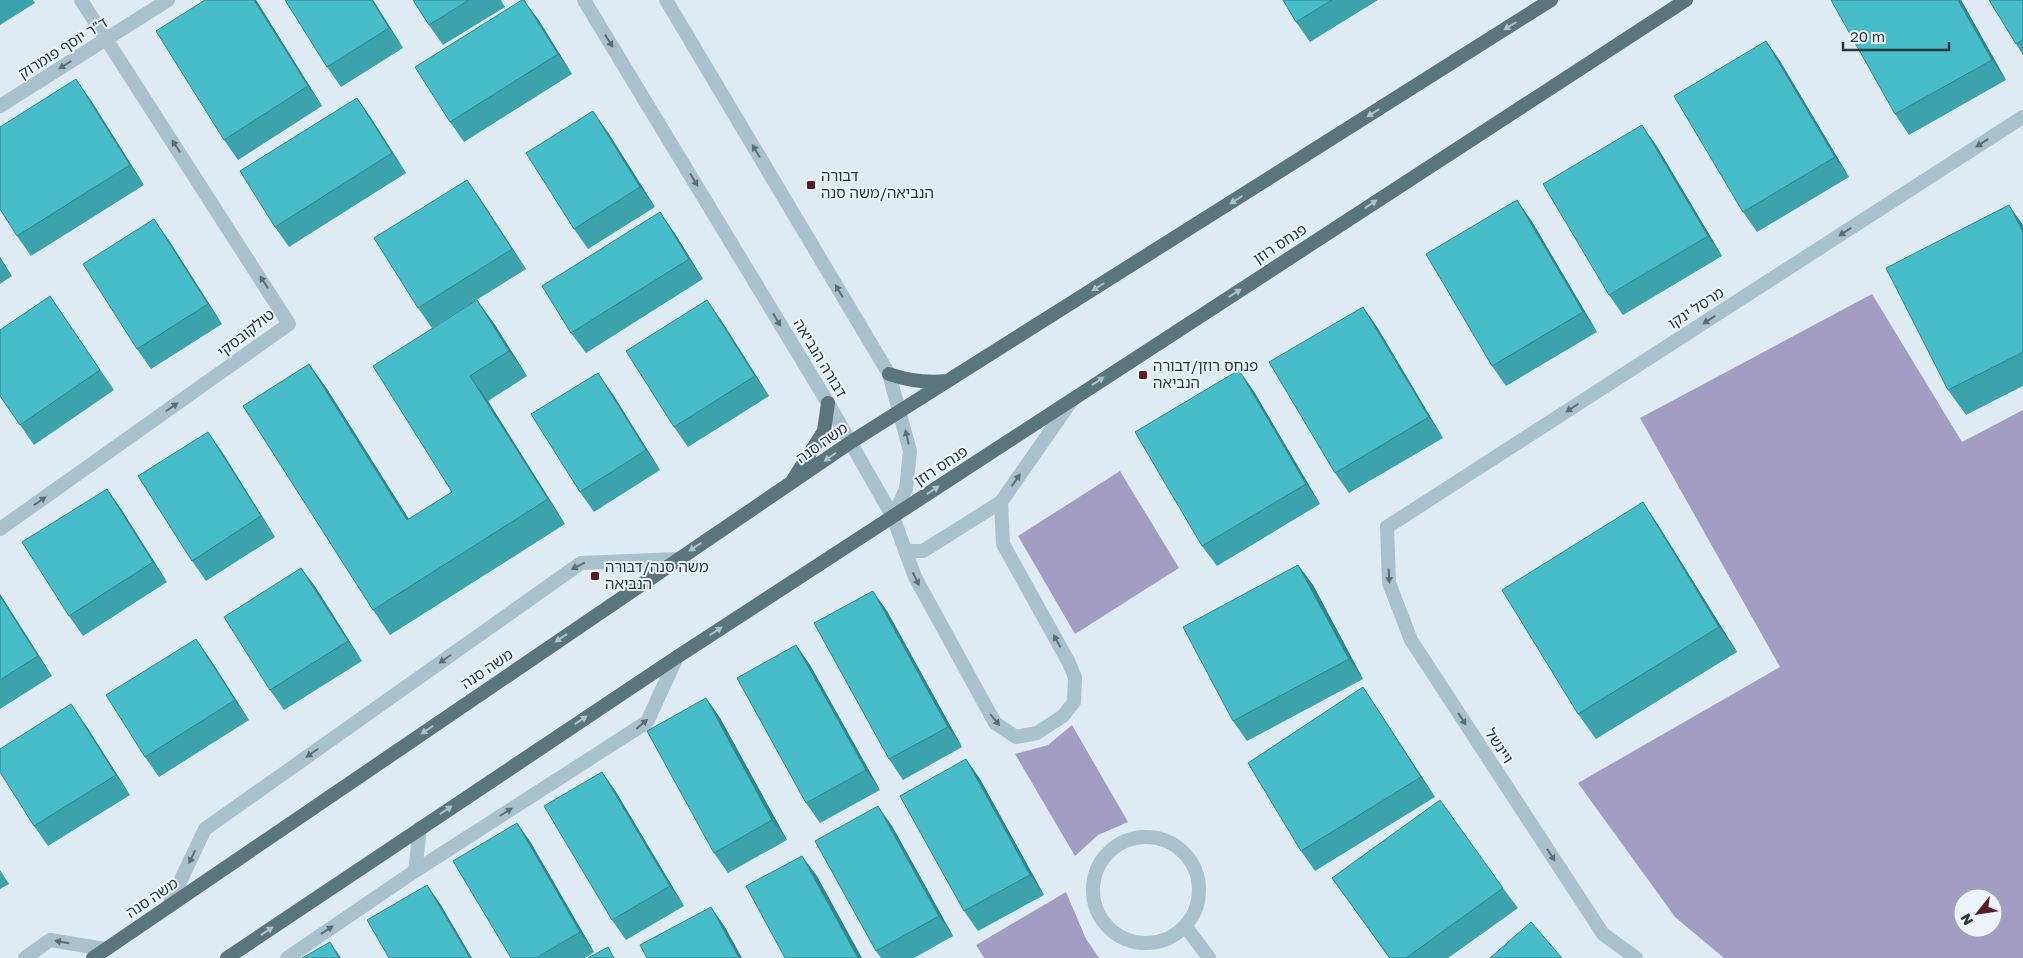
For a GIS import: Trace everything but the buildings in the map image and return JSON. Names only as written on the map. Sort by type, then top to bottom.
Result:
[{"type":"main road","points":[[901,412],[1551,0]]},
{"type":"main road","name":"פנחס רוזן","points":[[893,517],[1686,0]]},
{"type":"main road","points":[[889,374],[910,381],[930,383],[950,380]]},
{"type":"main road","points":[[789,486],[824,430],[828,403]]},
{"type":"main road","name":"משה סנה","points":[[93,958],[851,442],[901,412]]},
{"type":"main road","points":[[227,958],[676,657],[893,517]]},
{"type":"street","points":[[82,0],[107,39]]},
{"type":"street","name":"ד\"ר יוסף פומרוק","points":[[0,106],[168,0]]},
{"type":"street","name":"דבורה הנביאה","points":[[584,0],[851,442],[893,517],[915,577],[995,723],[1016,737],[1037,733],[1063,716],[1074,702],[1075,677],[1003,544],[1001,502]]},
{"type":"street","points":[[666,0],[889,374],[901,412],[910,451],[906,489],[893,517]]},
{"type":"street","name":"טולקובסקי","points":[[0,529],[289,324],[107,39]]},
{"type":"street","name":"מרסל ינקו","points":[[1388,527],[2023,117]]},
{"type":"street","points":[[905,551],[924,551],[1001,502],[1073,398]]},
{"type":"street","name":"ויינשל","points":[[1388,527],[1389,583],[1411,640],[1603,934],[1636,958]]},
{"type":"street","points":[[168,906],[205,829],[581,563],[678,559]]},
{"type":"street","points":[[287,958],[414,871],[647,722],[676,657]]},
{"type":"street","points":[[414,871],[420,828]]},
{"type":"street","points":[[1152,837],[1168,841],[1183,851],[1193,864],[1199,880],[1200,897],[1195,913],[1186,927],[1171,938],[1153,944],[1135,943],[1118,936],[1105,924],[1096,909],[1093,891],[1096,873],[1104,857],[1117,844],[1134,838],[1152,837]]},
{"type":"street","points":[[1186,927],[1209,958]]},
{"type":"street","points":[[25,958],[50,940],[105,949]]},
{"type":"shaded area","points":[[1872,294],[1962,442],[2023,410],[2023,958],[1724,958],[1675,917],[1578,783],[1780,667],[1640,418]]},
{"type":"shaded area","points":[[1120,471],[1179,568],[1075,634],[1018,536]]},
{"type":"shaded area","points":[[1072,725],[1128,822],[1098,835],[1075,856],[1015,754],[1048,745]]},
{"type":"shaded area","points":[[1066,892],[1086,939],[1099,958],[984,958],[976,945]]},
{"type":"place","name":"דבורה הנביאה/משה סנה","points":[[811,185]]},
{"type":"place","name":"פנחס רוזן/דבורה הנביאה","points":[[1143,375]]},
{"type":"place","name":"משה סנה/דבורה הנביאה","points":[[595,576]]}]
